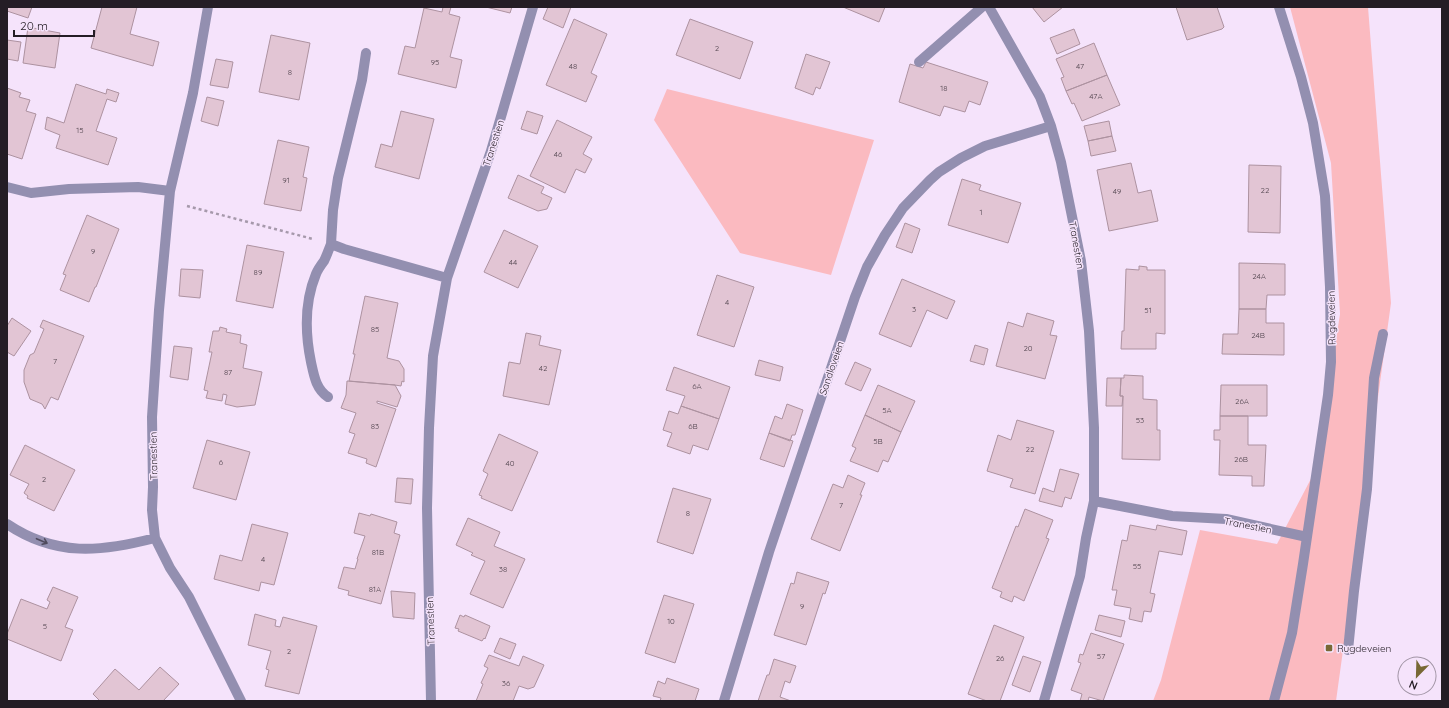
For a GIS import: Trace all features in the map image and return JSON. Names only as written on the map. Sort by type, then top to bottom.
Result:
[{"type":"street","name":"Tranestien","points":[[208,7],[193,93],[170,191],[158,310],[152,417],[152,510],[155,538],[170,568],[189,597],[241,701]]},
{"type":"street","name":"Tranestien","points":[[431,701],[427,508],[433,356],[447,278],[491,151],[533,7]]},
{"type":"street","points":[[919,62],[982,7]]},
{"type":"street","name":"Tranestien","points":[[990,7],[1040,97],[1051,126],[1074,224],[1086,295],[1089,331],[1094,421],[1094,501],[1080,576],[1044,701]]},
{"type":"street","name":"Rugdeveien","points":[[1274,701],[1292,633],[1328,395],[1331,362],[1328,236],[1325,196],[1313,123],[1301,77],[1279,7]]},
{"type":"street","points":[[328,397],[321,392],[314,377],[307,341],[306,321],[310,295],[316,274],[325,259],[331,244],[333,210],[338,178],[362,80],[366,53]]},
{"type":"street","name":"Sandloveien","points":[[724,701],[769,552],[855,297],[867,267],[885,235],[903,208],[939,172],[961,158],[985,146],[1051,126]]},
{"type":"street","points":[[7,187],[31,194],[70,189],[138,187],[170,191]]},
{"type":"street","points":[[331,244],[344,250],[447,278]]},
{"type":"street","points":[[1348,650],[1367,489],[1374,378],[1382,334]]},
{"type":"street","name":"Tranestien","points":[[1094,501],[1172,516],[1226,520],[1307,537]]},
{"type":"street","points":[[7,524],[18,531],[50,545],[73,549],[100,549],[155,538]]},
{"type":"path","points":[[193,207],[296,235]]},
{"type":"shaded area","points":[[1290,7],[1368,7],[1391,303],[1336,701],[1153,701],[1161,680],[1200,530],[1277,544],[1316,469],[1340,314],[1331,163]]},
{"type":"shaded area","points":[[667,89],[874,140],[831,275],[740,253],[654,120]]},
{"type":"building","points":[[7,7],[32,7],[28,18],[7,11]]},
{"type":"building","points":[[102,7],[137,7],[130,34],[159,42],[153,66],[91,48]]},
{"type":"building","points":[[443,7],[451,7],[449,14],[460,17],[450,57],[462,60],[456,88],[398,74],[405,46],[415,48],[424,8],[442,12]]},
{"type":"building","points":[[486,7],[512,7],[510,13]]},
{"type":"building","points":[[548,7],[571,7],[563,28],[543,19]]},
{"type":"building","points":[[843,7],[885,7],[879,22]]},
{"type":"building","points":[[1032,7],[1063,7],[1044,22]]},
{"type":"building","points":[[1176,7],[1217,7],[1224,27],[1222,29],[1187,40]]},
{"type":"building","points":[[574,19],[607,34],[591,73],[597,76],[586,102],[546,85]]},
{"type":"building","points":[[690,19],[753,42],[740,79],[676,55]]},
{"type":"building","points":[[28,27],[60,33],[55,68],[23,63]]},
{"type":"building","points":[[1074,29],[1080,44],[1057,54],[1050,38]]},
{"type":"building","points":[[271,35],[310,43],[299,100],[259,92]]},
{"type":"building","points":[[7,40],[21,42],[18,61],[7,59]]},
{"type":"building","points":[[1094,43],[1107,75],[1066,91],[1061,78],[1064,77],[1056,59]]},
{"type":"building","points":[[806,54],[830,62],[820,89],[816,87],[813,95],[795,88]]},
{"type":"building","points":[[216,59],[233,62],[228,88],[210,85]]},
{"type":"building","points":[[926,62],[988,82],[980,105],[969,101],[965,112],[944,106],[940,116],[899,102],[910,64],[923,68]]},
{"type":"building","points":[[1107,75],[1120,105],[1082,121],[1074,103],[1072,104],[1066,91]]},
{"type":"building","points":[[76,84],[106,94],[107,89],[119,93],[116,102],[107,99],[96,131],[117,138],[108,165],[56,148],[60,135],[45,129],[47,117],[64,123]]},
{"type":"building","points":[[7,88],[21,93],[19,97],[30,100],[26,111],[36,114],[22,159],[7,154]]},
{"type":"building","points":[[207,97],[224,101],[218,126],[201,121]]},
{"type":"building","points":[[401,111],[434,119],[419,179],[375,167],[381,144],[392,147]]},
{"type":"building","points":[[527,111],[543,116],[537,134],[521,129]]},
{"type":"building","points":[[557,120],[592,137],[583,154],[592,159],[585,173],[576,169],[565,193],[530,176]]},
{"type":"building","points":[[1109,121],[1112,136],[1088,141],[1084,126]]},
{"type":"building","points":[[1112,136],[1116,151],[1091,156],[1088,141]]},
{"type":"building","points":[[278,140],[309,147],[303,177],[307,178],[301,211],[264,204]]},
{"type":"building","points":[[1131,163],[1138,193],[1151,190],[1158,221],[1109,231],[1097,170]]},
{"type":"building","points":[[1249,165],[1281,166],[1280,233],[1248,232]]},
{"type":"building","points":[[518,175],[544,187],[541,193],[552,198],[547,209],[538,211],[508,198]]},
{"type":"building","points":[[962,179],[981,185],[979,190],[1021,203],[1008,243],[948,225]]},
{"type":"building","points":[[87,215],[119,229],[89,302],[60,290],[66,275],[63,274]]},
{"type":"building","points":[[905,223],[920,229],[912,253],[896,247]]},
{"type":"building","points":[[504,230],[538,246],[518,288],[484,272]]},
{"type":"building","points":[[247,245],[284,252],[273,308],[236,301]]},
{"type":"building","points":[[1239,263],[1285,264],[1285,295],[1267,295],[1266,309],[1239,309]]},
{"type":"building","points":[[1139,266],[1147,267],[1147,270],[1165,270],[1165,334],[1156,333],[1156,349],[1121,349],[1122,331],[1124,331],[1126,269],[1139,270]]},
{"type":"building","points":[[181,269],[203,270],[200,298],[179,296]]},
{"type":"building","points":[[717,275],[754,287],[734,347],[697,335]]},
{"type":"building","points":[[902,279],[955,301],[947,319],[927,310],[911,347],[879,334]]},
{"type":"building","points":[[365,296],[398,303],[387,358],[399,361],[404,369],[404,382],[402,381],[401,386],[349,381]]},
{"type":"building","points":[[1239,309],[1266,309],[1266,323],[1284,323],[1284,355],[1222,354],[1223,334],[1238,334]]},
{"type":"building","points":[[1027,313],[1054,321],[1050,335],[1057,336],[1045,379],[996,366],[1008,322],[1023,327]]},
{"type":"building","points":[[12,318],[31,331],[14,356],[7,352],[7,326]]},
{"type":"building","points":[[43,320],[84,336],[58,400],[51,397],[45,409],[42,404],[30,399],[24,382],[24,370],[30,355],[34,353],[44,329],[40,327]]},
{"type":"building","points":[[220,327],[227,329],[226,332],[241,335],[240,343],[247,345],[243,368],[262,372],[255,405],[237,407],[225,404],[227,395],[223,394],[222,401],[206,398],[208,391],[204,390],[212,352],[209,352],[213,331],[219,331]]},
{"type":"building","points":[[526,333],[541,336],[539,345],[561,350],[549,405],[503,396],[509,362],[520,364]]},
{"type":"building","points":[[975,345],[988,349],[984,365],[970,361]]},
{"type":"building","points":[[174,346],[192,348],[188,380],[170,377]]},
{"type":"building","points":[[759,360],[783,367],[780,381],[755,375]]},
{"type":"building","points":[[855,362],[871,369],[861,391],[845,384]]},
{"type":"building","points":[[674,367],[730,387],[719,419],[681,406],[685,396],[666,390]]},
{"type":"building","points":[[1124,375],[1143,376],[1143,399],[1157,400],[1157,430],[1160,430],[1160,460],[1122,459],[1123,396],[1120,396],[1121,378],[1124,378]]},
{"type":"building","points":[[1107,378],[1121,378],[1120,396],[1123,396],[1122,406],[1106,406]]},
{"type":"building","points":[[347,381],[395,385],[401,396],[397,407],[377,401],[377,403],[396,409],[376,467],[366,463],[367,459],[348,453],[355,434],[349,432],[356,413],[341,408],[346,395]]},
{"type":"building","points":[[878,385],[915,401],[901,432],[865,415]]},
{"type":"building","points":[[1221,385],[1267,385],[1267,416],[1220,416]]},
{"type":"building","points":[[787,404],[803,410],[795,435],[792,435],[790,441],[769,433],[775,416],[782,419]]},
{"type":"building","points":[[681,406],[719,419],[708,450],[693,445],[690,454],[667,446],[672,433],[663,430],[669,411],[678,414]]},
{"type":"building","points":[[865,415],[901,432],[888,462],[883,460],[878,472],[850,461],[856,448],[852,446]]},
{"type":"building","points":[[1220,416],[1248,416],[1248,445],[1266,445],[1264,486],[1252,486],[1252,476],[1219,475],[1220,440],[1214,440],[1214,430],[1220,430]]},
{"type":"building","points":[[1017,420],[1054,431],[1035,494],[1010,487],[1013,479],[987,471],[998,435],[1011,440]]},
{"type":"building","points":[[769,433],[793,441],[784,467],[760,459]]},
{"type":"building","points":[[499,434],[538,452],[512,511],[481,498],[482,496],[479,495],[488,474],[483,471]]},
{"type":"building","points":[[207,440],[250,452],[236,500],[193,488]]},
{"type":"building","points":[[25,445],[75,470],[54,511],[27,498],[28,496],[24,493],[29,484],[10,475]]},
{"type":"building","points":[[1060,469],[1079,474],[1071,499],[1065,497],[1062,507],[1039,501],[1043,488],[1054,492]]},
{"type":"building","points":[[848,475],[865,483],[860,495],[862,495],[840,551],[811,539],[833,484],[843,488]]},
{"type":"building","points":[[397,478],[413,479],[411,504],[395,502]]},
{"type":"building","points":[[673,488],[711,499],[693,554],[657,542]]},
{"type":"building","points":[[1025,509],[1053,520],[1046,538],[1049,539],[1024,601],[1014,596],[1012,602],[1000,597],[1002,592],[992,588],[1016,526],[1018,527]]},
{"type":"building","points":[[359,513],[370,516],[371,514],[397,522],[394,533],[400,535],[381,604],[348,595],[349,591],[338,588],[344,567],[355,569],[365,536],[354,533]]},
{"type":"building","points":[[468,518],[500,532],[494,546],[525,559],[503,608],[470,594],[485,561],[471,555],[473,553],[456,545]]},
{"type":"building","points":[[252,524],[288,533],[274,585],[261,582],[259,591],[214,579],[220,555],[242,561]]},
{"type":"building","points":[[1130,525],[1156,530],[1157,525],[1187,531],[1182,555],[1159,551],[1150,593],[1155,594],[1151,612],[1144,611],[1142,622],[1129,619],[1131,608],[1114,605],[1117,590],[1112,590],[1122,540],[1127,541]]},
{"type":"building","points":[[797,572],[829,582],[825,594],[823,593],[806,645],[774,635],[791,583],[794,584]]},
{"type":"building","points":[[53,587],[78,597],[65,627],[73,630],[61,661],[7,639],[7,634],[21,599],[47,609],[50,602],[47,600]]},
{"type":"building","points":[[391,591],[415,593],[414,619],[393,617]]},
{"type":"building","points":[[664,595],[694,604],[675,663],[645,653]]},
{"type":"building","points":[[255,614],[276,620],[275,626],[280,627],[283,617],[317,626],[299,694],[265,686],[269,670],[266,669],[271,651],[248,645]]},
{"type":"building","points":[[460,615],[464,617],[465,615],[490,626],[485,639],[484,638],[482,641],[458,631],[459,629],[455,628]]},
{"type":"building","points":[[1099,615],[1125,621],[1121,637],[1095,630]]},
{"type":"building","points":[[994,625],[1024,637],[1000,701],[987,701],[968,694]]},
{"type":"building","points":[[1091,633],[1124,644],[1103,701],[1089,697],[1088,701],[1080,701],[1082,694],[1071,690],[1081,663],[1078,662],[1080,654],[1083,655]]},
{"type":"building","points":[[500,638],[516,644],[510,659],[494,652]]},
{"type":"building","points":[[489,655],[519,666],[523,656],[544,665],[534,687],[528,689],[519,686],[513,701],[476,701],[483,684],[481,683],[488,668],[484,666]]},
{"type":"building","points":[[1023,656],[1041,662],[1030,692],[1012,685]]},
{"type":"building","points":[[774,659],[796,666],[790,683],[785,681],[780,697],[791,701],[758,701]]},
{"type":"building","points":[[160,667],[179,684],[163,701],[100,701],[93,694],[115,669],[139,690]]},
{"type":"building","points":[[667,678],[699,689],[695,701],[660,701],[661,698],[653,696],[658,681],[665,684]]},
{"type":"place","name":"Rugdeveien","points":[[1329,648]]}]
